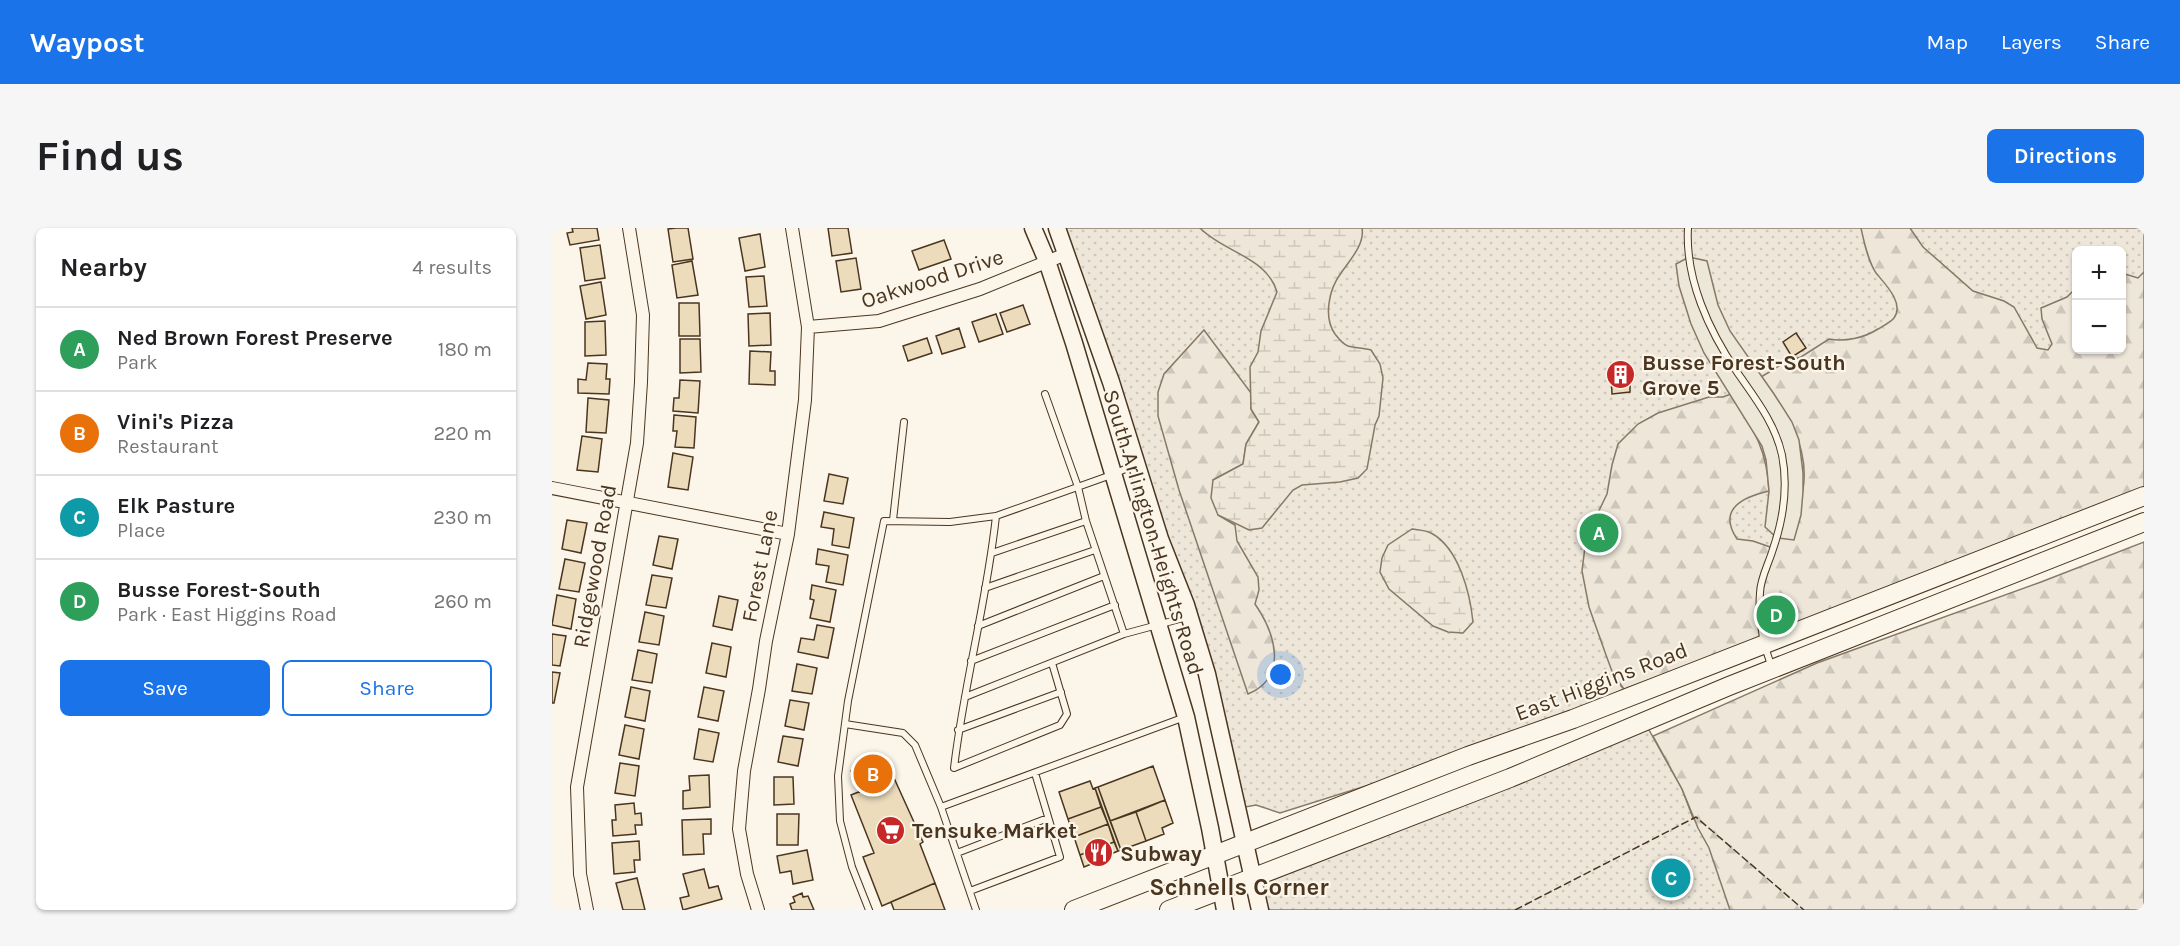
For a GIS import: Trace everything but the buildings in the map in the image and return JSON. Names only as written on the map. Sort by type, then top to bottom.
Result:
[{"type":"main road","name":"South Arlington Heights Road","points":[[1032,228],[1047,261],[1074,343],[1186,717],[1225,910]]},
{"type":"main road","name":"South Arlington Heights Road","points":[[1057,228],[1111,382],[1160,539],[1189,616],[1216,711],[1260,910]]},
{"type":"main road","name":"East Higgins Road","points":[[1074,910],[1468,756],[1573,719],[2144,496]]},
{"type":"main road","points":[[1169,910],[1510,778],[1773,669],[2144,522]]},
{"type":"street","name":"Ridgewood Road","points":[[587,910],[580,874],[577,787],[637,443],[642,315],[629,228]]},
{"type":"street","name":"Forest Lane","points":[[758,910],[747,874],[739,829],[744,771],[788,534],[805,400],[808,327],[792,228]]},
{"type":"street","name":"Oakwood Drive","points":[[808,327],[879,321],[980,289],[1066,254]]},
{"type":"street","points":[[552,488],[788,534]]},
{"type":"lane","points":[[1688,228],[1689,257],[1707,321],[1724,352],[1764,410],[1781,454],[1784,505],[1777,538],[1760,591],[1763,644],[1773,669]]},
{"type":"lane","points":[[1045,394],[1078,487],[1095,550],[1124,634]]},
{"type":"lane","points":[[893,520],[904,422]]},
{"type":"lane","points":[[869,910],[852,867],[840,821],[838,776],[845,724],[884,521],[950,522],[996,516],[1136,464]]},
{"type":"lane","points":[[996,516],[992,554],[958,730],[954,768],[1060,725],[1067,714],[1052,663]]},
{"type":"lane","points":[[992,554],[1086,521]]},
{"type":"lane","points":[[985,588],[1095,550]]},
{"type":"lane","points":[[978,626],[1104,576]]},
{"type":"lane","points":[[971,661],[1115,605]]},
{"type":"lane","points":[[965,697],[1124,634],[1189,616]]},
{"type":"lane","points":[[958,730],[1061,692]]},
{"type":"lane","points":[[941,807],[1186,717]]},
{"type":"lane","points":[[845,724],[903,733],[915,745],[941,807],[976,910]]},
{"type":"lane","points":[[970,891],[1060,857],[1035,773]]},
{"type":"lane","points":[[957,853],[1048,818]]},
{"type":"green space","points":[[1057,228],[2144,228],[2144,486],[1621,686],[1624,689],[1515,739],[1280,813],[1256,805],[1240,808],[1232,772]]},
{"type":"green space","points":[[1200,228],[1362,228],[1359,246],[1333,287],[1328,311],[1331,327],[1341,341],[1348,346],[1371,350],[1380,364],[1383,378],[1379,416],[1375,425],[1367,469],[1358,478],[1302,485],[1293,490],[1262,528],[1249,530],[1218,515],[1211,498],[1213,480],[1243,464],[1246,444],[1259,422],[1251,409],[1250,367],[1258,352],[1261,331],[1277,292],[1272,280],[1264,271]]},
{"type":"green space","points":[[1861,228],[1910,228],[1923,247],[1973,291],[2004,301],[2014,307],[2037,348],[2048,350],[2052,344],[2042,319],[2041,308],[2067,297],[2072,292],[2072,354],[2126,354],[2126,274],[2138,278],[2144,272],[2144,496],[1624,689],[1613,674],[1606,655],[1589,607],[1582,571],[1585,547],[1607,494],[1618,444],[1638,424],[1658,413],[1709,397],[1723,397],[1731,394],[1758,440],[1768,476],[1769,491],[1750,497],[1736,506],[1731,512],[1732,529],[1737,539],[1753,541],[1773,548],[1801,496],[1804,474],[1803,459],[1787,415],[1761,377],[1784,363],[1801,357],[1829,339],[1848,340],[1861,337],[1894,318],[1897,312],[1895,300],[1873,268]]},
{"type":"green space","points":[[1204,330],[1251,393],[1251,409],[1259,422],[1246,444],[1243,464],[1213,480],[1218,515],[1235,525],[1237,541],[1258,577],[1259,590],[1255,604],[1272,641],[1274,666],[1269,677],[1261,686],[1248,694],[1179,490],[1158,416],[1158,392],[1164,374]]},
{"type":"green space","points":[[1412,529],[1431,533],[1441,540],[1456,560],[1466,585],[1473,622],[1463,633],[1448,632],[1433,626],[1389,589],[1380,572],[1382,558],[1388,545]]},
{"type":"green space","points":[[2144,542],[2144,910],[1730,910],[1709,848],[1682,789],[1653,736],[1817,663]]},
{"type":"green space","points":[[1644,721],[1682,789],[1693,818],[1804,910],[1261,910],[1254,877]]},
{"type":"shaded area","points":[[1689,257],[1707,261],[1718,305],[1730,331],[1792,422],[1799,440],[1803,492],[1801,515],[1794,540],[1777,538],[1765,527],[1769,491],[1766,460],[1762,446],[1704,353],[1691,324],[1679,286],[1676,264]]},
{"type":"fence","points":[[1515,910],[1696,817],[1804,910]]},
{"type":"place","name":"Busse Forest-South Grove 5","points":[[1621,375]]},
{"type":"place","name":"Ned Brown Forest Preserve","points":[[1599,533]]},
{"type":"place","name":"Busse Forest-South","points":[[1776,615]]},
{"type":"place","name":"Vini's Pizza","points":[[873,774]]},
{"type":"place","name":"Tensuke Market","points":[[891,830]]},
{"type":"place","name":"Subway","points":[[1099,853]]},
{"type":"place","name":"Elk Pasture","points":[[1671,878]]},
{"type":"district","name":"Schnells Corner","points":[[1239,887]]}]
